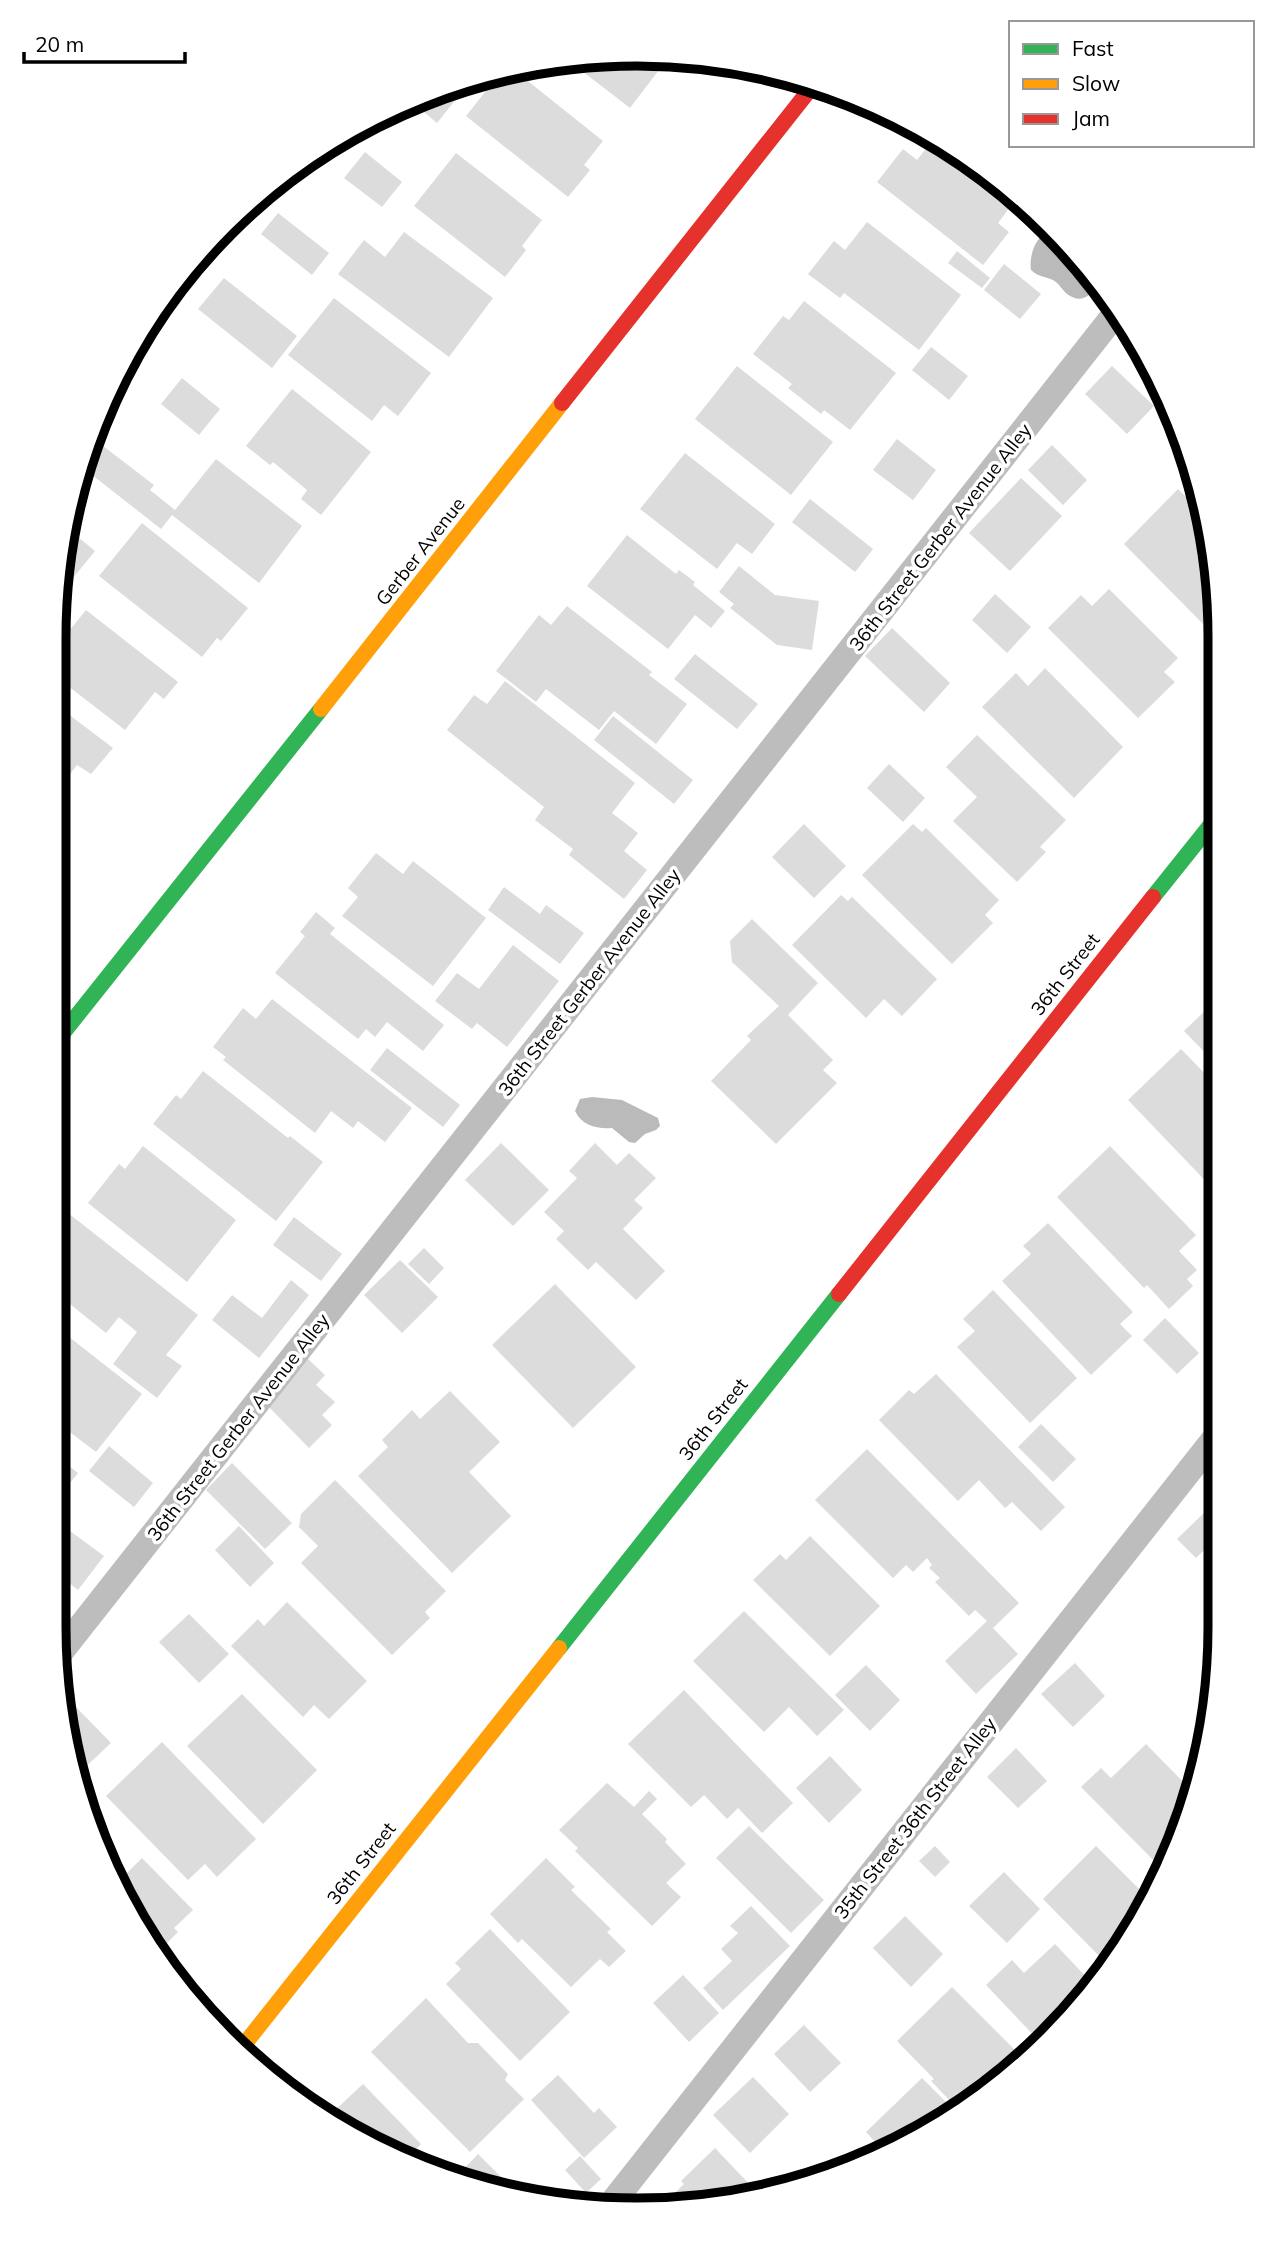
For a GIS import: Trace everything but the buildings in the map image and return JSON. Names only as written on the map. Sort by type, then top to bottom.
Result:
[{"type":"street","name":"Gerber Avenue","points":[[66,1029],[807,93]]},
{"type":"street","name":"36th Street","points":[[246,2042],[1208,828]]},
{"type":"lane","name":"36th Street Gerber Avenue Alley","points":[[67,1644],[1111,319]]},
{"type":"lane","name":"35th Street 36th Street Alley","points":[[616,2197],[1208,1447]]},
{"type":"shaded area","points":[[1041,237],[1067,261],[1091,290],[1089,295],[1081,299],[1072,297],[1056,282],[1031,270],[1033,250]]},
{"type":"shaded area","points":[[592,1097],[622,1100],[658,1118],[660,1126],[635,1143],[629,1142],[612,1128],[590,1126],[575,1111],[580,1099]]},
{"type":"traffic: fast","points":[[66,1029],[321,709]]},
{"type":"traffic: fast","points":[[1153,897],[1208,828]]},
{"type":"traffic: fast","points":[[559,1648],[839,1294]]},
{"type":"traffic: slow","points":[[321,709],[562,403]]},
{"type":"traffic: slow","points":[[246,2042],[559,1648]]},
{"type":"traffic: jam","points":[[562,403],[807,93]]},
{"type":"traffic: jam","points":[[839,1294],[1153,897]]}]
